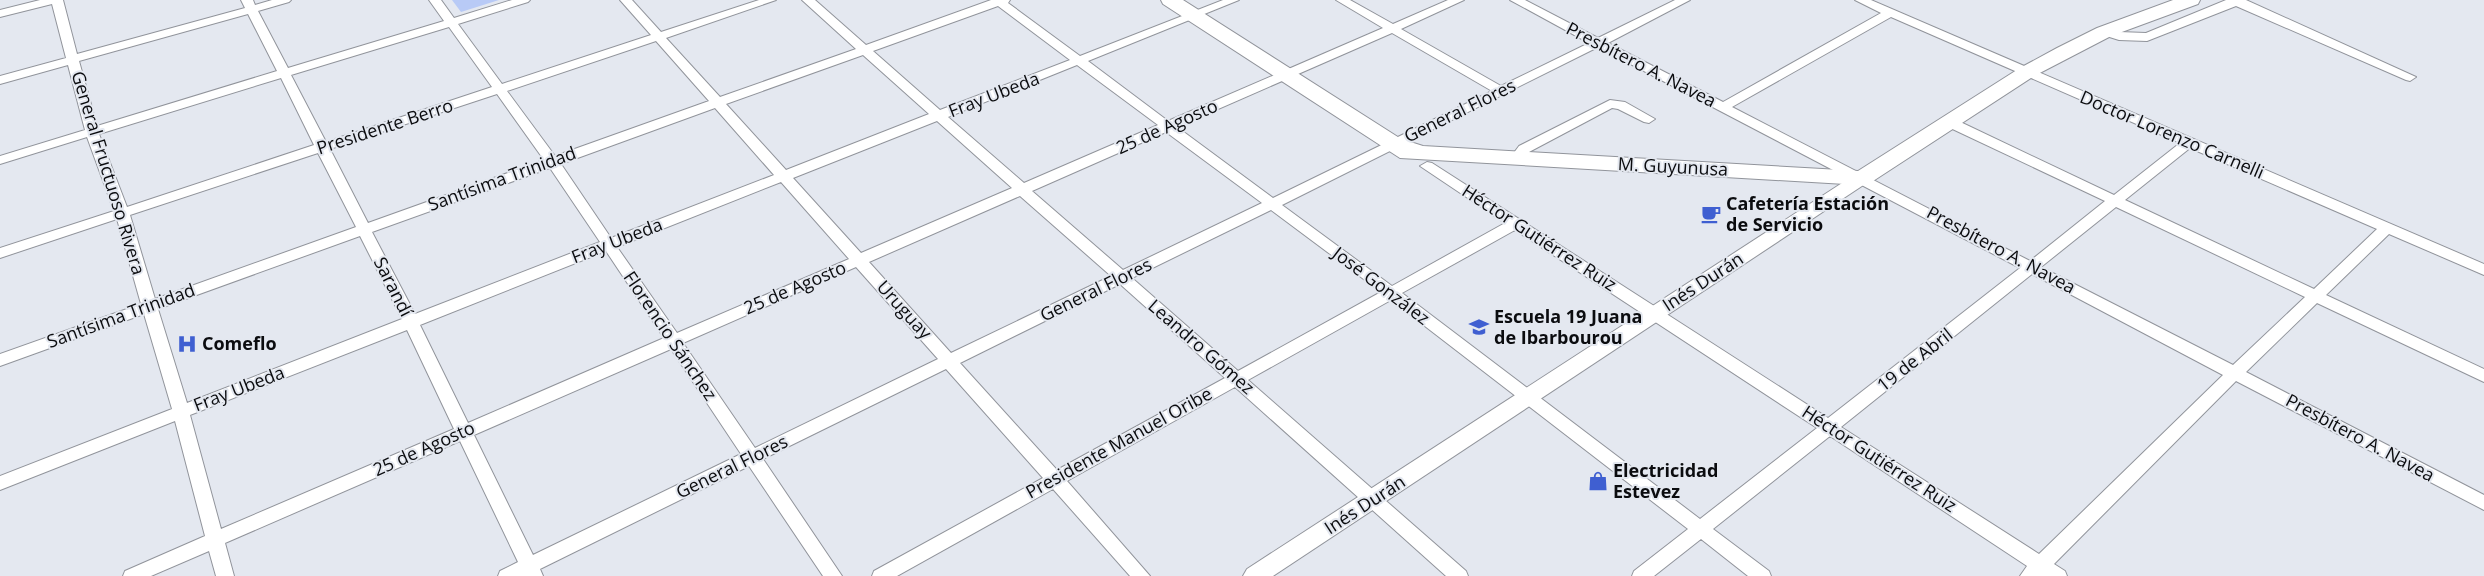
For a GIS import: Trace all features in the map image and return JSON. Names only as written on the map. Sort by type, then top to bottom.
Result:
[{"type":"highway","name":"Héctor Gutiérrez Ruiz","points":[[1170,0],[1395,144],[1435,160]]},
{"type":"highway","name":"Inés Durán","points":[[1862,178],[2027,72],[2104,32],[2190,0]]},
{"type":"highway","name":"M. Guyunusa","points":[[1435,160],[1484,157],[1517,158],[1862,178]]},
{"type":"street","points":[[0,14],[53,0]]},
{"type":"street","name":"General Fructuoso Rivera","points":[[57,0],[92,132],[122,213],[148,306],[181,412],[225,576]]},
{"type":"street","points":[[0,80],[74,60],[250,5],[285,0]]},
{"type":"street","name":"Florencio Sánchez","points":[[435,0],[552,161],[672,341],[833,576]]},
{"type":"street","points":[[0,160],[524,0]]},
{"type":"street","name":"Uruguay","points":[[626,0],[1141,576]]},
{"type":"street","name":"Presidente Berro","points":[[0,253],[770,0]]},
{"type":"street","name":"Leandro Gómez","points":[[808,0],[1460,576]]},
{"type":"street","name":"Santísima Trinidad","points":[[0,360],[1000,0]]},
{"type":"street","name":"José González","points":[[1000,0],[1167,128],[1392,293],[1762,576]]},
{"type":"street","name":"Fray Ubeda","points":[[0,483],[1233,0]]},
{"type":"street","points":[[1342,0],[1501,91]]},
{"type":"street","name":"25 de Agosto","points":[[132,576],[1458,0]]},
{"type":"street","name":"Presbítero A. Navea","points":[[1516,0],[2482,499]]},
{"type":"street","name":"General Flores","points":[[507,576],[531,571],[751,457],[1395,144],[1684,0]]},
{"type":"street","name":"Doctor Lorenzo Carnelli","points":[[1861,0],[2484,270]]},
{"type":"street","points":[[2104,32],[2118,36],[2147,37],[2236,1],[2410,77]]},
{"type":"street","name":"Sarandí","points":[[250,5],[411,322],[531,571]]},
{"type":"street","points":[[1723,107],[1890,13]]},
{"type":"street","points":[[1517,158],[1524,149],[1610,104],[1621,104],[1649,119]]},
{"type":"street","points":[[1949,122],[2484,376]]},
{"type":"street","name":"19 de Abril","points":[[1641,576],[2034,267],[2113,201],[2189,142]]},
{"type":"street","name":"Héctor Gutiérrez Ruiz","points":[[1435,160],[1515,224],[1656,313],[1830,427],[2034,570],[2058,576]]},
{"type":"street","name":"Inés Durán","points":[[1255,576],[1862,178]]},
{"type":"street","name":"Presidente Manuel Oribe","points":[[880,576],[1515,224]]},
{"type":"street","points":[[2034,570],[2235,373],[2387,228]]},
{"type":"shaded area","points":[[452,0],[499,0],[461,12]]},
{"type":"place","name":"Cafetería Estación de Servicio","points":[[1711,214]]},
{"type":"place","name":"Escuela 19 Juana de Ibarbourou","points":[[1479,327]]},
{"type":"place","name":"Comeflo","points":[[187,344]]},
{"type":"place","name":"Electricidad Estevez","points":[[1598,481]]}]
